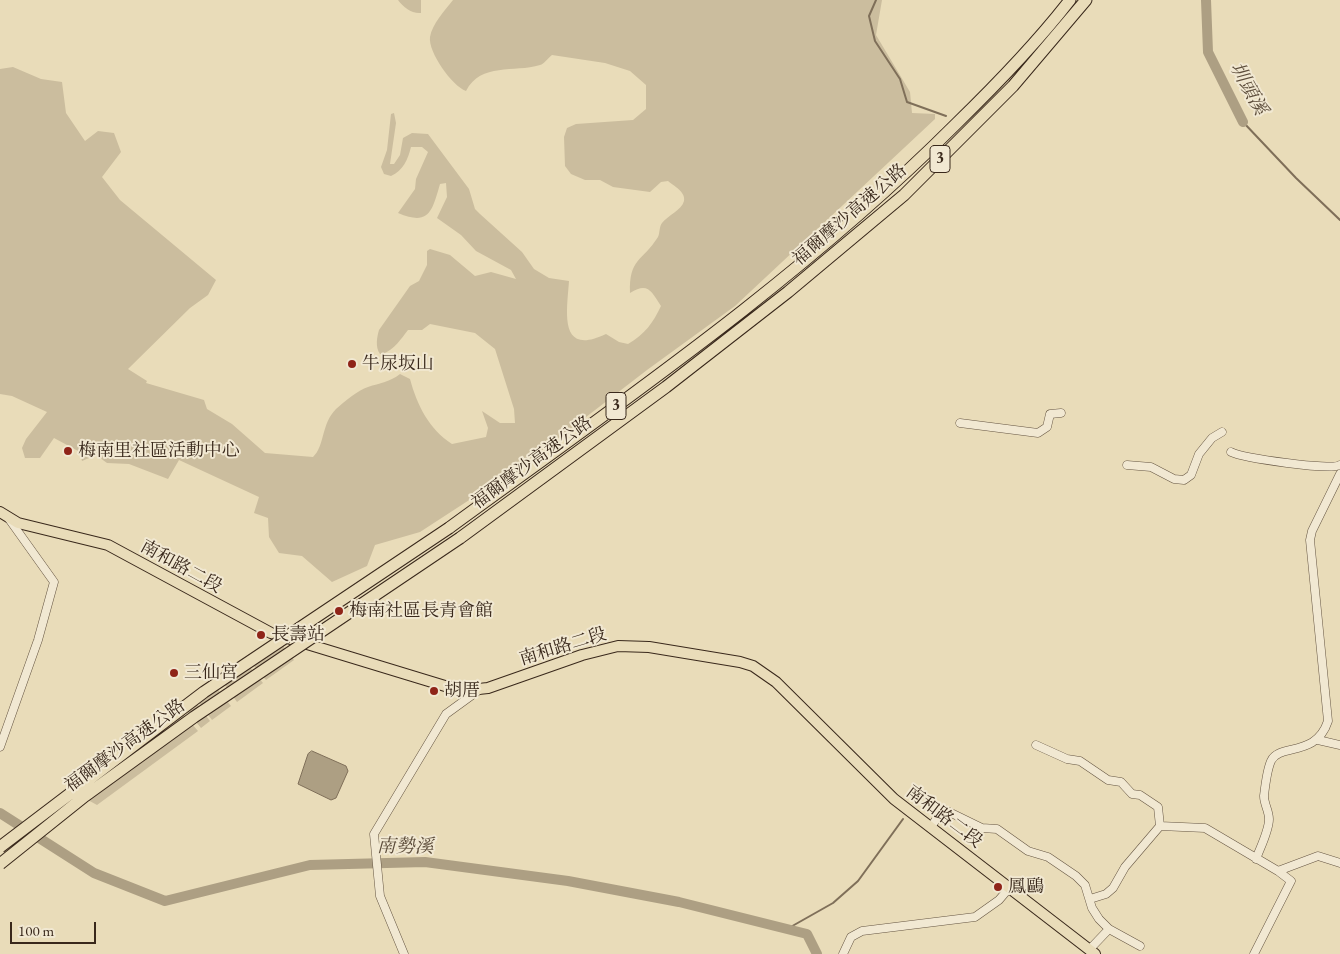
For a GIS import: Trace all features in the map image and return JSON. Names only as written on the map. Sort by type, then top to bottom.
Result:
[{"type":"highway","name":"福爾摩沙高速公路","points":[[0,847],[204,692],[449,528],[660,374],[781,281],[899,182],[986,95],[1070,0]]},
{"type":"highway","name":"福爾摩沙高速公路","points":[[0,864],[85,796],[186,723],[460,538],[666,386],[788,292],[904,195],[1013,86],[1086,0]]},
{"type":"main road","name":"南和路二段","points":[[0,512],[9,519],[108,545],[248,623],[271,633],[445,686],[478,690],[582,655],[618,646],[649,647],[747,664],[766,674],[776,682],[894,799],[1092,952]]},
{"type":"street","points":[[960,423],[1038,433],[1047,428],[1050,414],[1061,412]]},
{"type":"street","points":[[1127,465],[1151,467],[1174,478],[1184,480],[1192,475],[1199,454],[1212,438],[1222,432]]},
{"type":"street","points":[[1230,452],[1243,458],[1340,469],[1312,531],[1310,540],[1328,721],[1324,733],[1318,740],[1306,747],[1276,755],[1271,761],[1264,797],[1269,821],[1256,860]]},
{"type":"street","points":[[0,747],[38,640],[54,582],[9,519]]},
{"type":"street","points":[[404,954],[380,896],[374,834],[446,714],[478,690]]},
{"type":"street","points":[[1318,740],[1340,745]]},
{"type":"street","points":[[1036,745],[1067,759],[1080,761],[1108,780],[1121,782],[1132,794],[1140,795],[1158,807],[1160,826],[1125,867],[1113,888],[1106,894],[1090,899]]},
{"type":"street","points":[[931,827],[943,809],[982,828],[997,829],[1028,851],[1048,857],[1076,876],[1085,886],[1092,908],[1109,929],[1140,946]]},
{"type":"street","points":[[1160,826],[1204,828],[1256,860],[1278,871],[1291,881],[1254,954]]},
{"type":"street","points":[[1278,871],[1318,856],[1340,862]]},
{"type":"street","points":[[845,950],[851,937],[862,931],[975,917],[999,900],[1010,887]]},
{"type":"street","points":[[1092,952],[1109,929]]},
{"type":"shaded area","points":[[398,0],[421,0],[421,13],[408,9]]},
{"type":"shaded area","points":[[453,0],[882,0],[876,35],[910,92],[912,113],[935,114],[935,119],[735,306],[647,370],[551,444],[480,493],[420,532],[375,545],[367,566],[332,582],[302,556],[279,553],[269,537],[268,518],[254,513],[259,497],[179,460],[168,479],[129,464],[107,463],[96,455],[82,461],[80,452],[54,438],[40,458],[25,458],[22,448],[26,439],[47,412],[12,396],[0,394],[0,69],[13,67],[41,79],[62,82],[66,113],[85,141],[98,131],[114,133],[121,152],[102,177],[120,200],[216,280],[208,295],[190,308],[128,369],[147,381],[146,383],[204,400],[207,409],[232,424],[265,453],[313,457],[320,447],[328,421],[336,409],[360,391],[389,381],[400,374],[410,379],[420,407],[430,424],[452,444],[486,437],[488,428],[482,411],[500,423],[515,423],[514,409],[495,349],[475,333],[430,324],[422,330],[408,330],[388,351],[380,354],[378,351],[379,330],[410,286],[419,281],[427,265],[427,251],[430,249],[450,255],[475,276],[491,272],[516,279],[511,270],[476,251],[461,235],[437,218],[447,197],[446,183],[440,184],[428,214],[417,218],[398,213],[415,189],[416,179],[428,152],[422,147],[411,147],[407,160],[399,171],[391,176],[384,174],[381,167],[387,150],[391,114],[394,113],[396,123],[390,164],[394,164],[400,155],[403,138],[412,133],[428,134],[469,189],[475,209],[522,252],[534,269],[549,278],[569,281],[567,317],[573,335],[580,340],[591,340],[606,334],[619,342],[628,344],[644,332],[652,323],[661,306],[652,292],[645,288],[630,293],[632,273],[634,266],[658,237],[662,223],[683,204],[683,195],[668,181],[661,182],[650,192],[613,187],[600,180],[585,180],[571,174],[565,166],[564,137],[567,128],[576,124],[633,120],[646,109],[646,85],[630,71],[605,63],[552,55],[540,65],[489,72],[472,82],[466,91],[454,83],[442,68],[430,43],[433,27]]},
{"type":"shaded area","points":[[276,637],[294,660],[266,680],[247,658]]},
{"type":"shaded area","points":[[244,660],[263,683],[237,702],[220,678]]},
{"type":"shaded area","points":[[212,682],[231,706],[212,720],[193,695]]},
{"type":"shaded area","points":[[191,696],[210,721],[201,728],[181,704]]},
{"type":"shaded area","points":[[177,707],[198,731],[97,805],[66,788]]},
{"type":"shaded area","points":[[312,751],[346,766],[348,771],[336,798],[331,800],[298,784],[308,754]]},
{"type":"waterway","points":[[876,0],[869,16],[875,41],[900,79],[907,102],[946,116]]},
{"type":"waterway","name":"圳頭溪","points":[[1206,0],[1208,52],[1243,122]]},
{"type":"waterway","name":"圳頭溪","points":[[1243,122],[1296,178],[1340,220]]},
{"type":"waterway","name":"南勢溪","points":[[0,813],[94,873],[165,901],[310,865],[425,862],[568,881],[679,902],[807,934],[817,954]]},
{"type":"waterway","points":[[787,929],[833,903],[858,881],[903,819]]},
{"type":"place","name":"牛尿坂山","points":[[352,364]]},
{"type":"place","name":"梅南里社區活動中心","points":[[68,451]]},
{"type":"place","name":"梅南社區長青會館","points":[[339,611]]},
{"type":"place","name":"長壽站","points":[[261,635]]},
{"type":"place","name":"三仙宮","points":[[174,673]]},
{"type":"place","name":"胡厝","points":[[434,691]]},
{"type":"place","name":"鳳鷗","points":[[998,887]]}]
